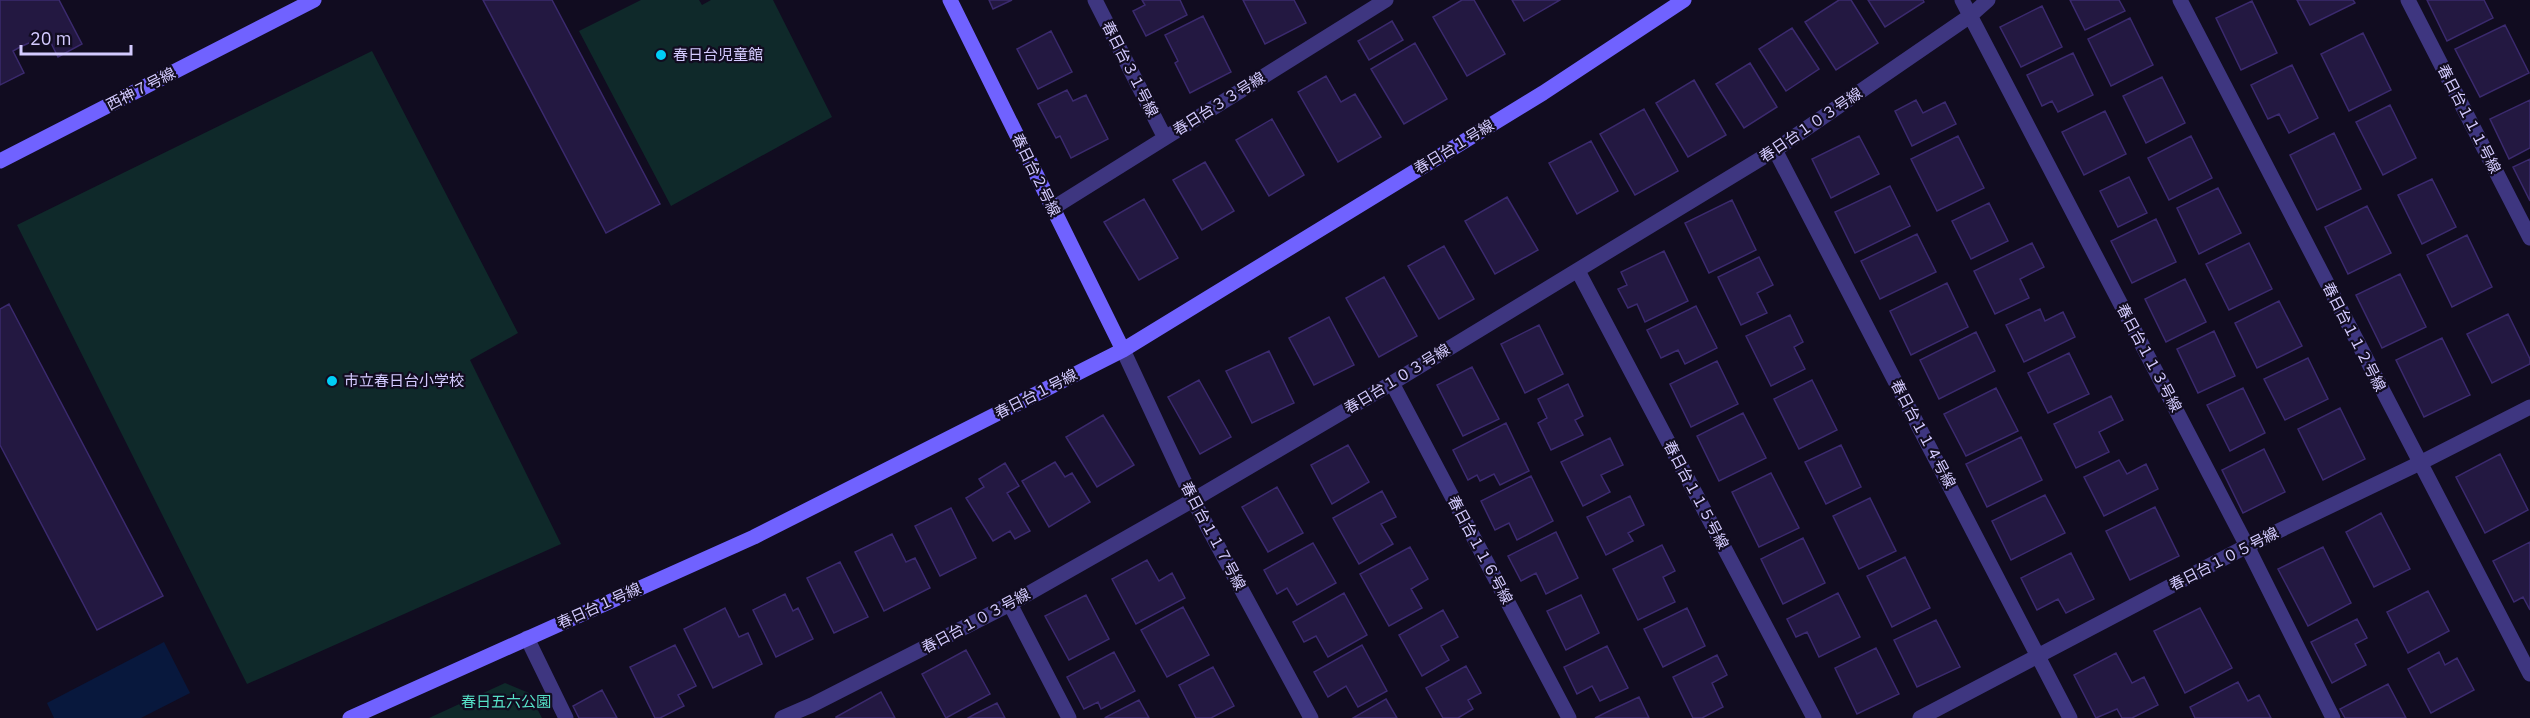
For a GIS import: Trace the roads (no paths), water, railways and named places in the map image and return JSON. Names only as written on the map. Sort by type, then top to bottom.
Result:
[{"type":"street","name":"西神７号線","points":[[0,161],[314,0]]},
{"type":"street","name":"春日台２号線","points":[[950,0],[1123,350]]},
{"type":"street","name":"春日台３１号線","points":[[1095,0],[1165,138]]},
{"type":"street","name":"春日台１号線","points":[[350,718],[754,537],[1123,350],[1544,93],[1684,0]]},
{"type":"street","name":"春日台１１３号線","points":[[1962,0],[2247,546],[2333,718]]},
{"type":"street","name":"春日台１０３号線","points":[[782,718],[816,712],[1011,604],[1392,383],[1775,150],[1970,16],[1988,0]]},
{"type":"street","name":"春日台１１２号線","points":[[2180,0],[2530,674]]},
{"type":"street","name":"春日台１１１号線","points":[[2408,0],[2530,238]]},
{"type":"street","name":"春日台３３号線","points":[[1053,208],[1382,1]]},
{"type":"street","name":"春日台１１４号線","points":[[1775,150],[2070,718]]},
{"type":"street","name":"春日台１１５号線","points":[[1578,271],[1814,718]]},
{"type":"street","name":"春日台１１７号線","points":[[1123,350],[1193,500],[1311,718]]},
{"type":"street","name":"春日台１１６号線","points":[[1392,383],[1569,718]]},
{"type":"street","name":"春日台１０５号線","points":[[1920,718],[2247,546],[2530,407]]},
{"type":"street","points":[[1011,604],[1069,718]]},
{"type":"street","points":[[528,638],[566,718]]},
{"type":"water","points":[[164,642],[190,693],[141,718],[54,718],[47,703]]},
{"type":"place","name":"春日台児童館","points":[[661,55]]},
{"type":"place","name":"市立春日台小学校","points":[[332,381]]},
{"type":"park label","name":"春日五六公園","points":[[506,702]]}]
